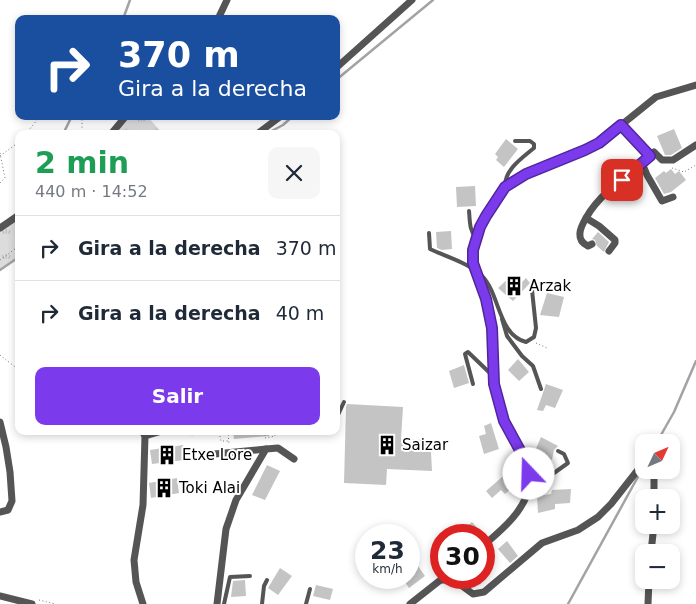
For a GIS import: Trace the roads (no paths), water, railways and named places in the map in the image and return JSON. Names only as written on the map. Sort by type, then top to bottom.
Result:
[{"type":"street","points":[[220,15],[227,0]]},
{"type":"street","points":[[340,64],[412,0]]},
{"type":"street","points":[[495,535],[516,514],[528,492],[530,481],[527,465],[504,421],[493,376],[492,328],[486,299],[472,256],[476,238],[486,216],[505,187],[526,174],[599,143],[656,98],[696,85]]},
{"type":"street","points":[[114,130],[123,120]]},
{"type":"street","points":[[262,130],[276,120]]},
{"type":"street","points":[[621,125],[650,156]]},
{"type":"street","points":[[592,244],[584,245],[579,236],[581,226],[590,210],[603,197],[654,152],[662,160],[673,160],[696,145]]},
{"type":"street","points":[[642,163],[662,201],[673,197]]},
{"type":"street","points":[[0,228],[15,218]]},
{"type":"street","points":[[586,218],[615,240],[609,251]]},
{"type":"street","points":[[0,422],[8,455],[12,501],[10,508],[2,512]]},
{"type":"street","points":[[143,435],[143,505],[134,560],[136,582],[143,604]]},
{"type":"street","points":[[204,455],[278,448],[294,459]]},
{"type":"street","points":[[216,604],[226,529],[236,500],[266,449]]},
{"type":"street","points":[[495,583],[542,543],[578,530],[598,516],[611,504],[635,474]]},
{"type":"street","points":[[410,604],[430,588]]},
{"type":"street","points":[[466,589],[473,594],[484,592],[488,589]]},
{"type":"street","points":[[648,604],[649,589]]},
{"type":"street","points":[[0,596],[32,604]]},
{"type":"lane","points":[[505,187],[506,176],[516,163],[534,148],[534,144],[530,142],[515,141]]},
{"type":"lane","points":[[469,211],[470,226],[476,238]]},
{"type":"lane","points":[[429,233],[430,249],[464,264],[487,283],[510,330],[519,340],[526,342],[532,338],[536,328],[532,290]]},
{"type":"lane","points":[[501,314],[507,336],[522,356],[533,366],[541,389]]},
{"type":"lane","points":[[473,384],[465,354],[468,352],[493,376]]},
{"type":"lane","points":[[340,411],[344,402]]},
{"type":"lane","points":[[530,481],[554,473],[568,463],[564,454],[558,451]]},
{"type":"lane","points":[[224,604],[230,577],[250,576]]},
{"type":"lane","points":[[262,604],[264,586],[267,580]]},
{"type":"lane","points":[[306,604],[310,589]]},
{"type":"waterway","points":[[124,15],[130,0]]},
{"type":"waterway","points":[[340,77],[433,0]]},
{"type":"waterway","points":[[65,130],[70,120]]},
{"type":"waterway","points":[[274,130],[289,120]]},
{"type":"waterway","points":[[0,270],[15,260]]},
{"type":"waterway","points":[[662,434],[674,412],[696,361]]},
{"type":"waterway","points":[[568,604],[637,479]]},
{"type":"place","name":"Arzak","points":[[514,286]]},
{"type":"place","name":"Saizar","points":[[387,445]]},
{"type":"place","name":"Etxe Lore","points":[[167,455]]},
{"type":"place","name":"Toki Alai","points":[[164,488]]}]
